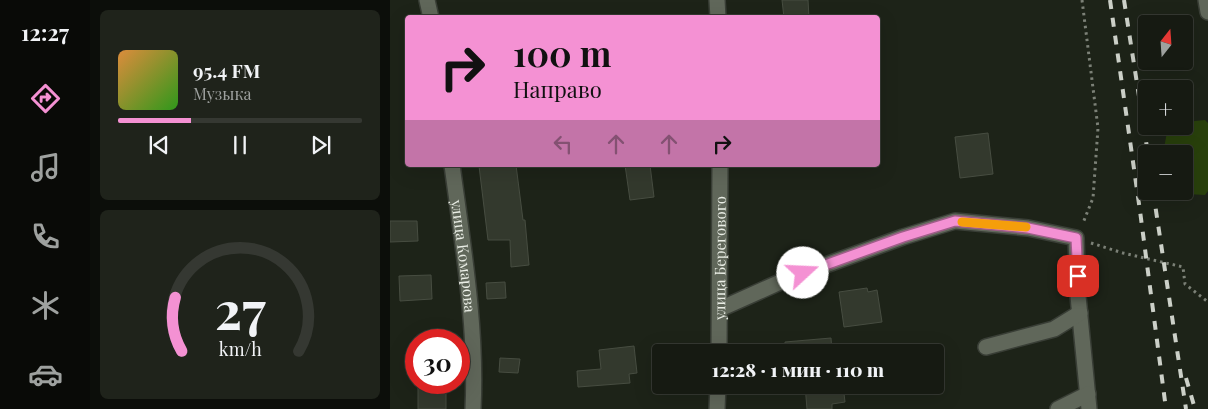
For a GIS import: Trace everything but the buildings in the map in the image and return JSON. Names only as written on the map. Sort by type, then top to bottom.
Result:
[{"type":"street","points":[[427,0],[430,15]]},
{"type":"street","points":[[717,0],[718,15]]},
{"type":"street","points":[[1206,0],[1208,12]]},
{"type":"street","name":"улица Комарова","points":[[452,167],[469,291],[475,375],[473,409]]},
{"type":"street","name":"улица Берегового","points":[[718,344],[720,167]]},
{"type":"street","points":[[720,308],[787,279],[903,237],[955,221],[1028,228],[1076,238],[1088,402],[1058,409]]},
{"type":"street","points":[[986,347],[1054,329],[1080,313]]},
{"type":"street","points":[[717,409],[718,394]]},
{"type":"path","points":[[1082,0],[1098,128],[1094,198],[1076,238],[1123,253],[1183,267],[1185,284],[1208,302]]},
{"type":"green space","points":[[1205,120],[1208,123],[1208,191],[1205,195],[1193,194],[1193,145],[1165,145],[1166,135],[1193,135],[1193,121]]},
{"type":"railway","points":[[1110,0],[1166,409]]},
{"type":"railway","points":[[1124,0],[1147,145]]},
{"type":"railway","points":[[1154,200],[1186,409]]},
{"type":"railway","points":[[1186,378],[1195,409]]},
{"type":"slow traffic","points":[[962,222],[1026,227]]},
{"type":"route","points":[[803,273],[903,237],[955,221],[1028,228],[1076,238],[1078,276]]}]
